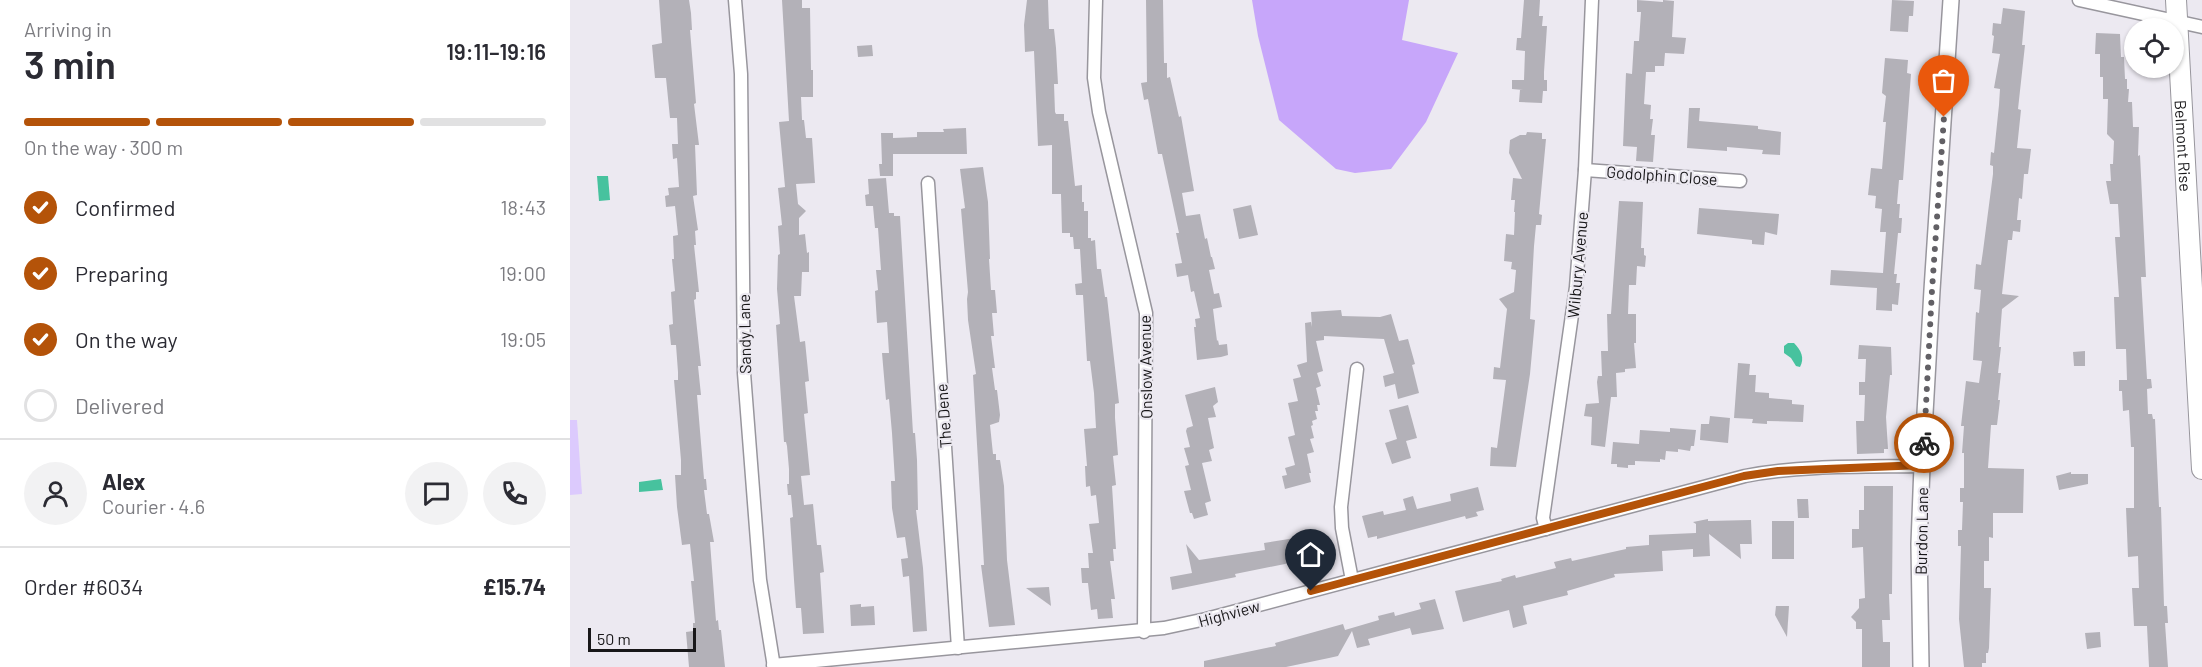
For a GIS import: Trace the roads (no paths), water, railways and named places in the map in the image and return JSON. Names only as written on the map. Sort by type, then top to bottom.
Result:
[{"type":"highway","name":"Belmont Rise","points":[[2176,0],[2178,18]]},
{"type":"highway","name":"Belmont Rise","points":[[2181,78],[2202,469]]},
{"type":"street","name":"Sandy Lane","points":[[735,0],[741,97],[744,373],[760,580],[773,666]]},
{"type":"street","name":"Onslow Avenue","points":[[1096,0],[1095,90],[1146,313],[1144,632]]},
{"type":"street","name":"Wilbury Avenue","points":[[1546,529],[1543,518],[1576,287],[1585,170],[1592,0]]},
{"type":"street","name":"Burdon Lane","points":[[1921,667],[1919,544],[1922,465],[1952,0]]},
{"type":"street","points":[[2079,0],[2160,18]]},
{"type":"street","points":[[2184,23],[2202,27]]},
{"type":"street","name":"Godolphin Close","points":[[1585,170],[1740,181]]},
{"type":"street","name":"The Dene","points":[[928,183],[958,648]]},
{"type":"street","points":[[1352,580],[1342,528],[1341,507],[1357,369]]},
{"type":"street","name":"Highview","points":[[773,666],[1144,632],[1206,619],[1725,480],[1764,472],[1922,465]]}]
